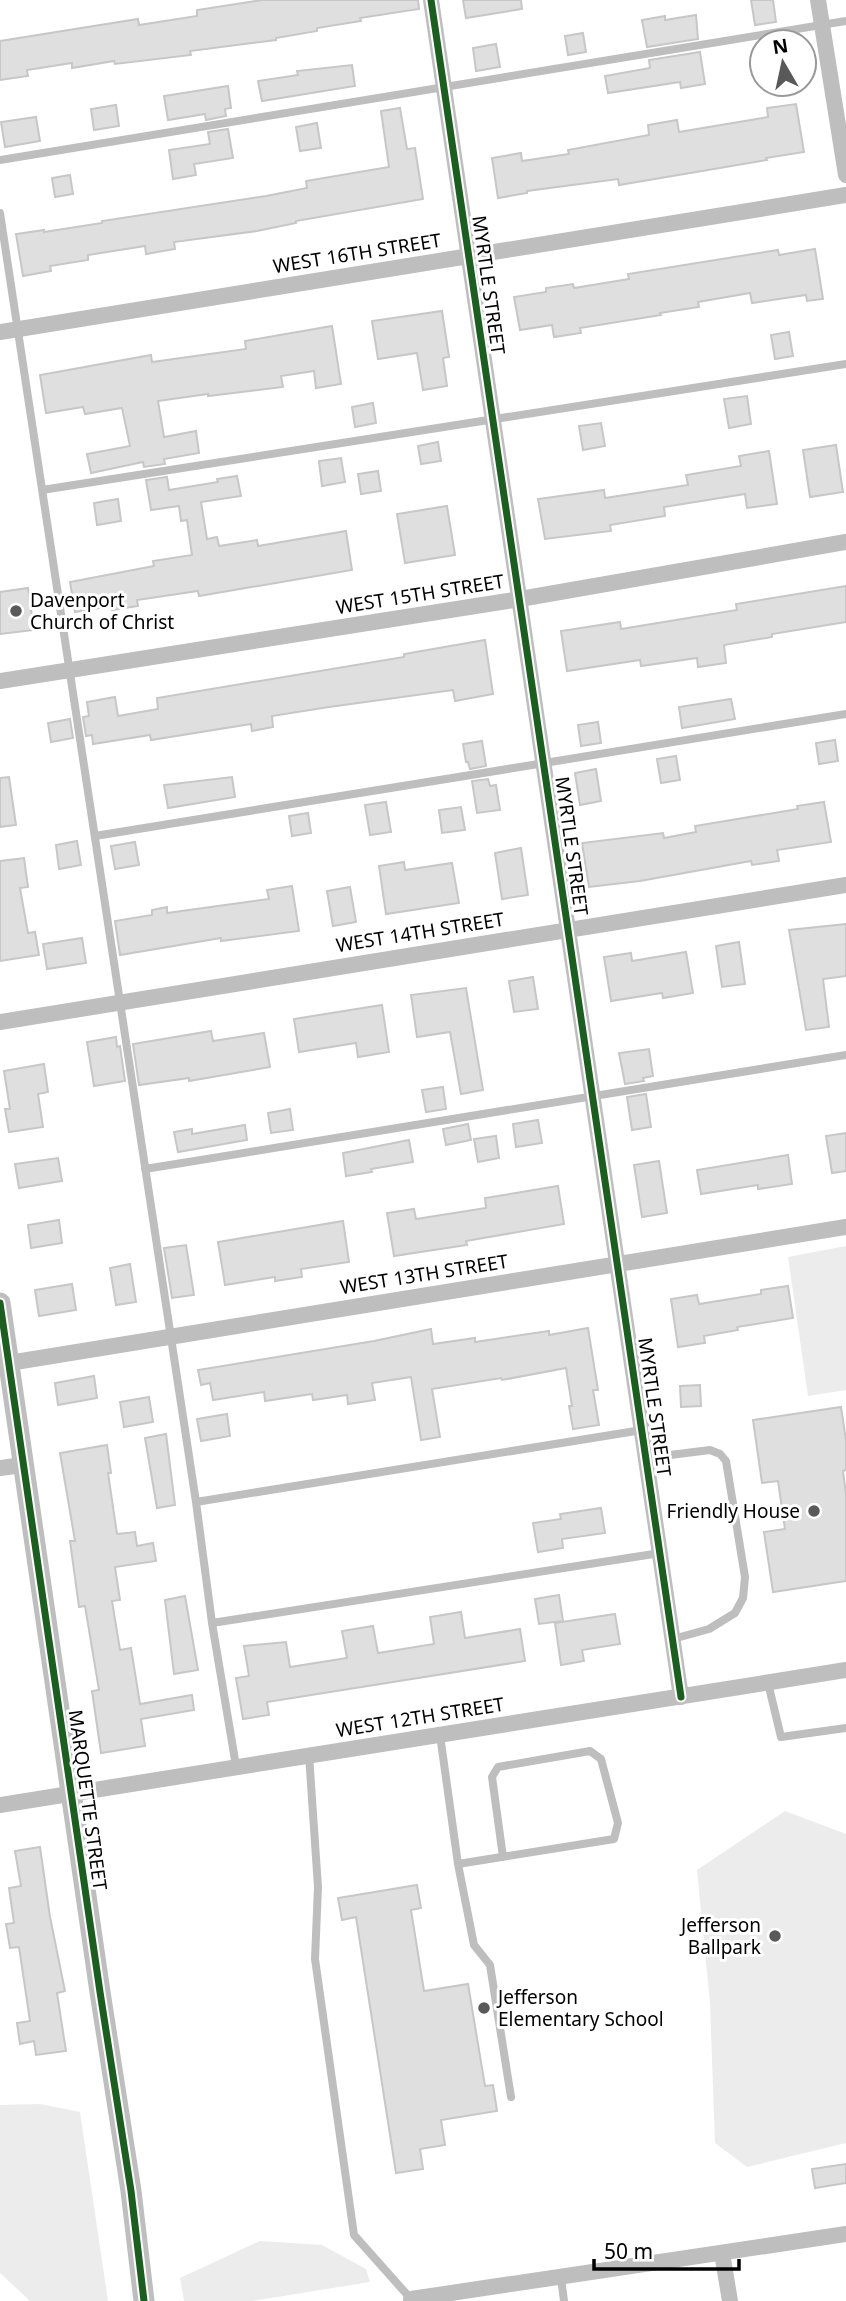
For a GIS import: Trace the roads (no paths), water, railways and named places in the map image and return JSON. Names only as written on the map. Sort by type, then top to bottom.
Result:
[{"type":"street","name":"MYRTLE STREET","points":[[431,0],[681,1697]]},
{"type":"street","points":[[818,0],[846,175]]},
{"type":"street","name":"WEST 16TH STREET","points":[[0,332],[846,195]]},
{"type":"street","name":"WEST 15TH STREET","points":[[0,681],[520,599],[846,542]]},
{"type":"street","name":"WEST 14TH STREET","points":[[0,1022],[846,885]]},
{"type":"street","name":"WEST 13TH STREET","points":[[9,1363],[846,1227]]},
{"type":"street","name":"MARQUETTE STREET","points":[[0,1303],[131,2191],[144,2301]]},
{"type":"street","points":[[0,1468],[23,1465]]},
{"type":"street","name":"WEST 12TH STREET","points":[[0,1805],[846,1670]]},
{"type":"street","points":[[411,2299],[846,2234]]},
{"type":"street","points":[[722,2253],[730,2301]]},
{"type":"lane","points":[[0,160],[846,21]]},
{"type":"lane","points":[[0,213],[196,1502],[212,1623],[236,1766]]},
{"type":"lane","points":[[42,490],[846,364]]},
{"type":"lane","points":[[95,836],[846,714]]},
{"type":"lane","points":[[145,1169],[846,1055]]},
{"type":"lane","points":[[196,1502],[642,1430]]},
{"type":"lane","points":[[646,1458],[710,1450],[720,1454],[726,1461],[745,1577],[743,1598],[735,1613],[709,1629],[673,1639]]},
{"type":"lane","points":[[212,1623],[660,1553]]},
{"type":"lane","points":[[768,1683],[781,1737],[846,1728]]},
{"type":"lane","points":[[440,1735],[458,1864],[474,1945],[490,1965],[510,2097]]},
{"type":"lane","points":[[458,1864],[503,1857],[614,1839],[618,1823],[601,1759],[590,1751],[498,1767],[492,1777],[503,1857]]},
{"type":"lane","points":[[309,1755],[318,1887],[315,1959],[355,2235],[411,2299]]},
{"type":"lane","points":[[561,2278],[564,2301]]},
{"type":"place","name":"Davenport Church of Christ","points":[[16,611]]},
{"type":"place","name":"Friendly House","points":[[814,1511]]},
{"type":"place","name":"Jefferson Ballpark","points":[[775,1936]]},
{"type":"place","name":"Jefferson Elementary School","points":[[484,2008]]}]
